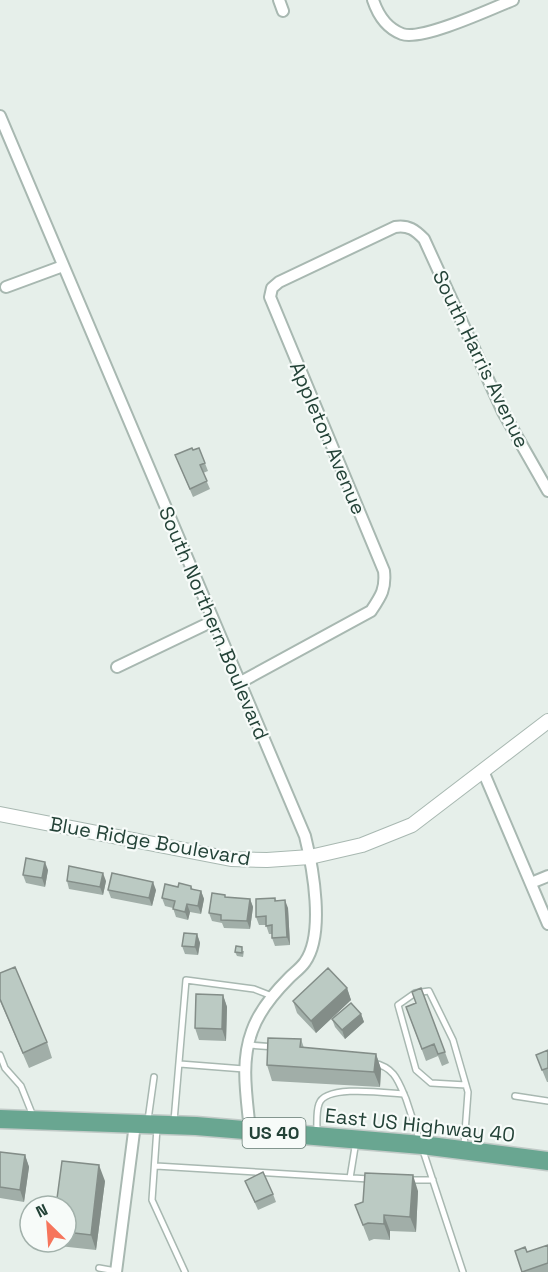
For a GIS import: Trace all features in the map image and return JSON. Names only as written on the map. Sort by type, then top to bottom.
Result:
[{"type":"main road","name":"East US Highway 40","points":[[0,1119],[153,1124],[250,1131],[422,1145],[548,1161]]},
{"type":"street","points":[[279,0],[283,11]]},
{"type":"street","points":[[373,0],[377,13],[386,25],[404,35],[436,31],[513,0]]},
{"type":"street","name":"South Northern Boulevard","points":[[0,116],[305,836],[310,857],[316,924],[315,938],[305,962],[272,996],[252,1030],[244,1069],[250,1131]]},
{"type":"street","name":"Appleton Avenue","points":[[239,683],[371,610],[383,593],[385,583],[384,571],[270,297],[272,288],[279,282],[395,226],[412,228]]},
{"type":"street","name":"South Harris Avenue","points":[[412,228],[424,239],[503,412],[548,491]]},
{"type":"street","points":[[6,287],[63,266]]},
{"type":"street","points":[[117,667],[213,621]]},
{"type":"street","name":"Blue Ridge Boulevard","points":[[0,814],[231,859],[267,860],[310,857],[362,844],[412,825],[548,721]]},
{"type":"street","points":[[483,771],[548,924]]},
{"type":"street","points":[[531,883],[548,876]]},
{"type":"street","points":[[116,1271],[153,1124]]},
{"type":"lane","points":[[153,1124],[180,1064],[186,980],[254,989],[272,996]]},
{"type":"lane","points":[[463,1150],[468,1092],[466,1085],[453,1040],[429,991],[415,993],[398,1005],[416,1070],[431,1083],[466,1085]]},
{"type":"lane","points":[[249,1045],[284,1048]]},
{"type":"lane","points":[[0,1055],[3,1068],[21,1086],[35,1120]]},
{"type":"lane","points":[[363,1061],[386,1065],[395,1076],[404,1094],[463,1272]]},
{"type":"lane","points":[[180,1064],[244,1069]]},
{"type":"lane","points":[[154,1077],[153,1124],[156,1166],[153,1200],[185,1272]]},
{"type":"lane","points":[[316,1137],[319,1104],[322,1099],[332,1093],[345,1091],[404,1094]]},
{"type":"lane","points":[[515,1096],[548,1101]]},
{"type":"lane","points":[[350,1178],[356,1140]]},
{"type":"lane","points":[[156,1166],[381,1179]]},
{"type":"lane","points":[[401,1180],[433,1180]]},
{"type":"lane","points":[[99,1268],[116,1271]]},
{"type":"building","points":[[192,448],[193,450],[199,448],[205,463],[200,465],[207,481],[190,489],[175,455]]},
{"type":"building","points":[[26,858],[45,862],[42,878],[23,875]]},
{"type":"building","points":[[69,866],[103,873],[100,887],[67,881]]},
{"type":"building","points":[[112,873],[153,882],[149,898],[108,890]]},
{"type":"building","points":[[179,883],[201,891],[198,906],[187,904],[185,912],[173,909],[175,901],[162,898],[165,884],[178,887]]},
{"type":"building","points":[[212,893],[225,895],[225,897],[250,899],[247,921],[221,920],[221,915],[209,913]]},
{"type":"building","points":[[275,898],[275,901],[285,900],[287,937],[272,938],[272,925],[266,926],[266,916],[256,917],[256,899]]},
{"type":"building","points":[[184,933],[197,934],[195,947],[182,946]]},
{"type":"building","points":[[236,946],[242,947],[242,953],[235,952]]},
{"type":"building","points":[[15,967],[47,1042],[23,1053],[0,999],[0,973]]},
{"type":"building","points":[[328,968],[347,988],[311,1021],[293,1001]]},
{"type":"building","points":[[421,988],[445,1052],[438,1054],[434,1044],[422,1049],[406,1007],[416,1003],[412,992]]},
{"type":"building","points":[[196,994],[223,995],[222,1029],[195,1028]]},
{"type":"building","points":[[351,1003],[361,1014],[342,1030],[332,1019]]},
{"type":"building","points":[[268,1038],[301,1039],[300,1047],[376,1054],[374,1072],[267,1065]]},
{"type":"building","points":[[548,1050],[548,1068],[542,1070],[536,1055]]},
{"type":"building","points":[[0,1152],[25,1155],[20,1190],[0,1187]]},
{"type":"building","points":[[62,1161],[99,1165],[91,1235],[78,1233],[78,1194],[58,1194]]},
{"type":"building","points":[[263,1172],[273,1194],[255,1202],[245,1181]]},
{"type":"building","points":[[365,1173],[413,1175],[410,1217],[384,1215],[384,1224],[363,1225],[355,1205],[363,1202]]},
{"type":"building","points":[[548,1245],[548,1263],[522,1272],[515,1251],[525,1247],[527,1252]]}]
